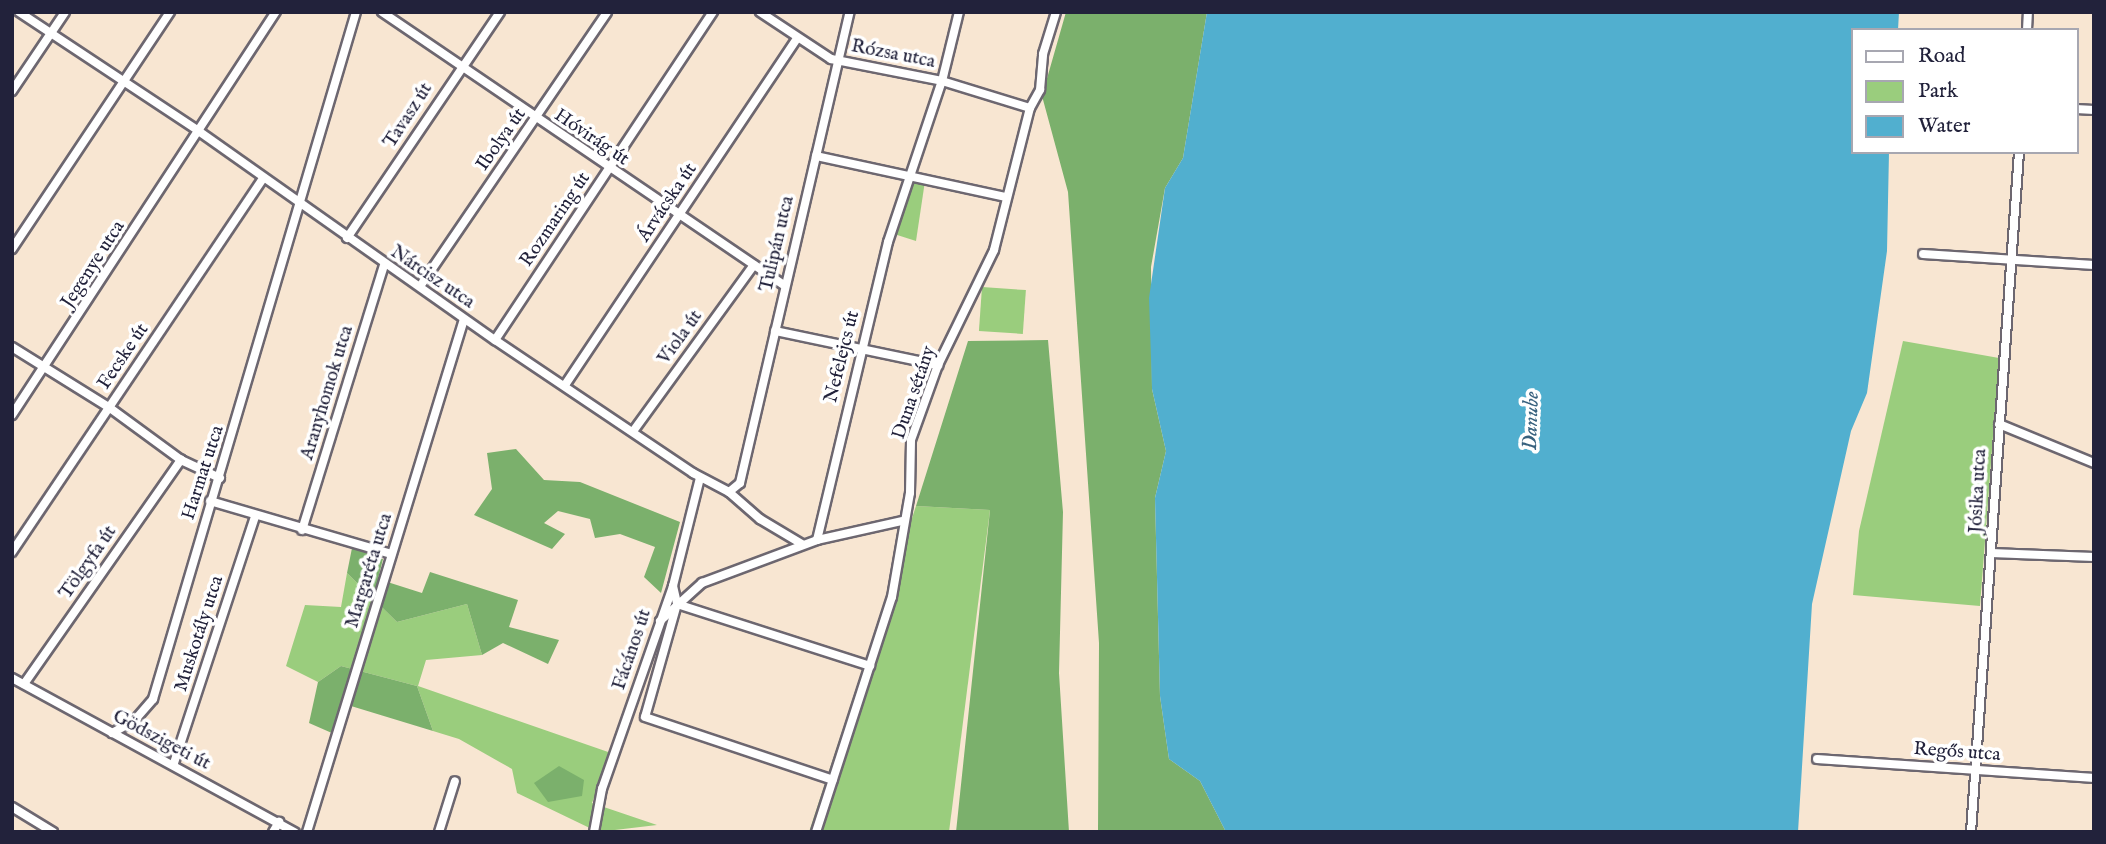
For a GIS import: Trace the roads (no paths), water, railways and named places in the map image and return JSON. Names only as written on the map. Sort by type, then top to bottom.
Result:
[{"type":"street","name":"Nárcisz utca","points":[[19,12],[200,132],[262,180],[384,265],[421,285],[495,340],[634,430],[700,478],[730,492],[760,519],[802,544]]},
{"type":"street","points":[[12,92],[65,12]]},
{"type":"street","points":[[12,249],[170,12]]},
{"type":"street","name":"Jegenye utca","points":[[12,415],[45,369],[276,12]]},
{"type":"street","name":"Harmat utca","points":[[112,733],[134,721],[153,699],[210,501],[220,478],[302,206],[356,12]]},
{"type":"street","name":"Hóvirág út","points":[[382,12],[609,170],[784,285]]},
{"type":"street","name":"Tavasz út","points":[[347,238],[499,12]]},
{"type":"street","name":"Ibolya út","points":[[421,285],[607,12]]},
{"type":"street","name":"Rozmaring út","points":[[495,340],[713,12]]},
{"type":"street","name":"Rózsa utca","points":[[760,12],[797,38],[838,61],[942,81],[1030,108]]},
{"type":"street","name":"Tulipán utca","points":[[730,492],[740,483],[784,285],[850,12]]},
{"type":"street","name":"Nefelejcs út","points":[[817,540],[888,242],[942,81],[959,12]]},
{"type":"street","name":"Duna sétány","points":[[816,832],[892,597],[902,521],[910,493],[911,440],[938,365],[994,250],[1005,197],[1030,108],[1040,90],[1043,54],[1053,13]]},
{"type":"street","name":"Árvácska út","points":[[565,385],[797,38]]},
{"type":"street","name":"Jósika utca","points":[[1971,832],[2019,154]]},
{"type":"street","points":[[816,156],[1005,197]]},
{"type":"street","name":"Fecske út","points":[[12,552],[262,180]]},
{"type":"street","points":[[1923,254],[2094,265]]},
{"type":"street","name":"Aranyhomok utca","points":[[303,530],[384,265]]},
{"type":"street","name":"Viola út","points":[[634,430],[754,265]]},
{"type":"street","name":"Margaréta utca","points":[[307,832],[464,318]]},
{"type":"street","points":[[775,331],[860,352],[938,365]]},
{"type":"street","points":[[12,347],[110,408],[180,460],[220,478]]},
{"type":"street","points":[[1999,424],[2094,463]]},
{"type":"street","name":"Tölgyfa út","points":[[24,684],[180,460]]},
{"type":"street","name":"Fácános út","points":[[594,832],[601,789],[673,586],[700,478]]},
{"type":"street","points":[[210,501],[391,554]]},
{"type":"street","name":"Muskotály utca","points":[[174,763],[256,516]]},
{"type":"street","points":[[660,621],[702,583],[802,544],[902,521]]},
{"type":"street","points":[[1991,553],[2094,557]]},
{"type":"street","points":[[673,586],[677,604],[646,716],[833,780]]},
{"type":"street","points":[[677,604],[698,607],[870,666]]},
{"type":"street","name":"Gödszigeti út","points":[[12,678],[112,733],[174,763],[295,832]]},
{"type":"street","name":"Regős utca","points":[[1817,759],[2094,778]]},
{"type":"street","points":[[439,832],[454,782]]},
{"type":"street","points":[[12,807],[47,830]]},
{"type":"street","points":[[273,832],[279,822]]},
{"type":"water","name":"Danube","points":[[1207,12],[1899,12],[1898,28],[1850,28],[1850,154],[1889,154],[1887,251],[1867,393],[1851,431],[1812,604],[1798,832],[1226,832],[1200,781],[1169,759],[1160,696],[1155,498],[1166,451],[1152,389],[1149,298],[1165,188],[1183,158]]}]
